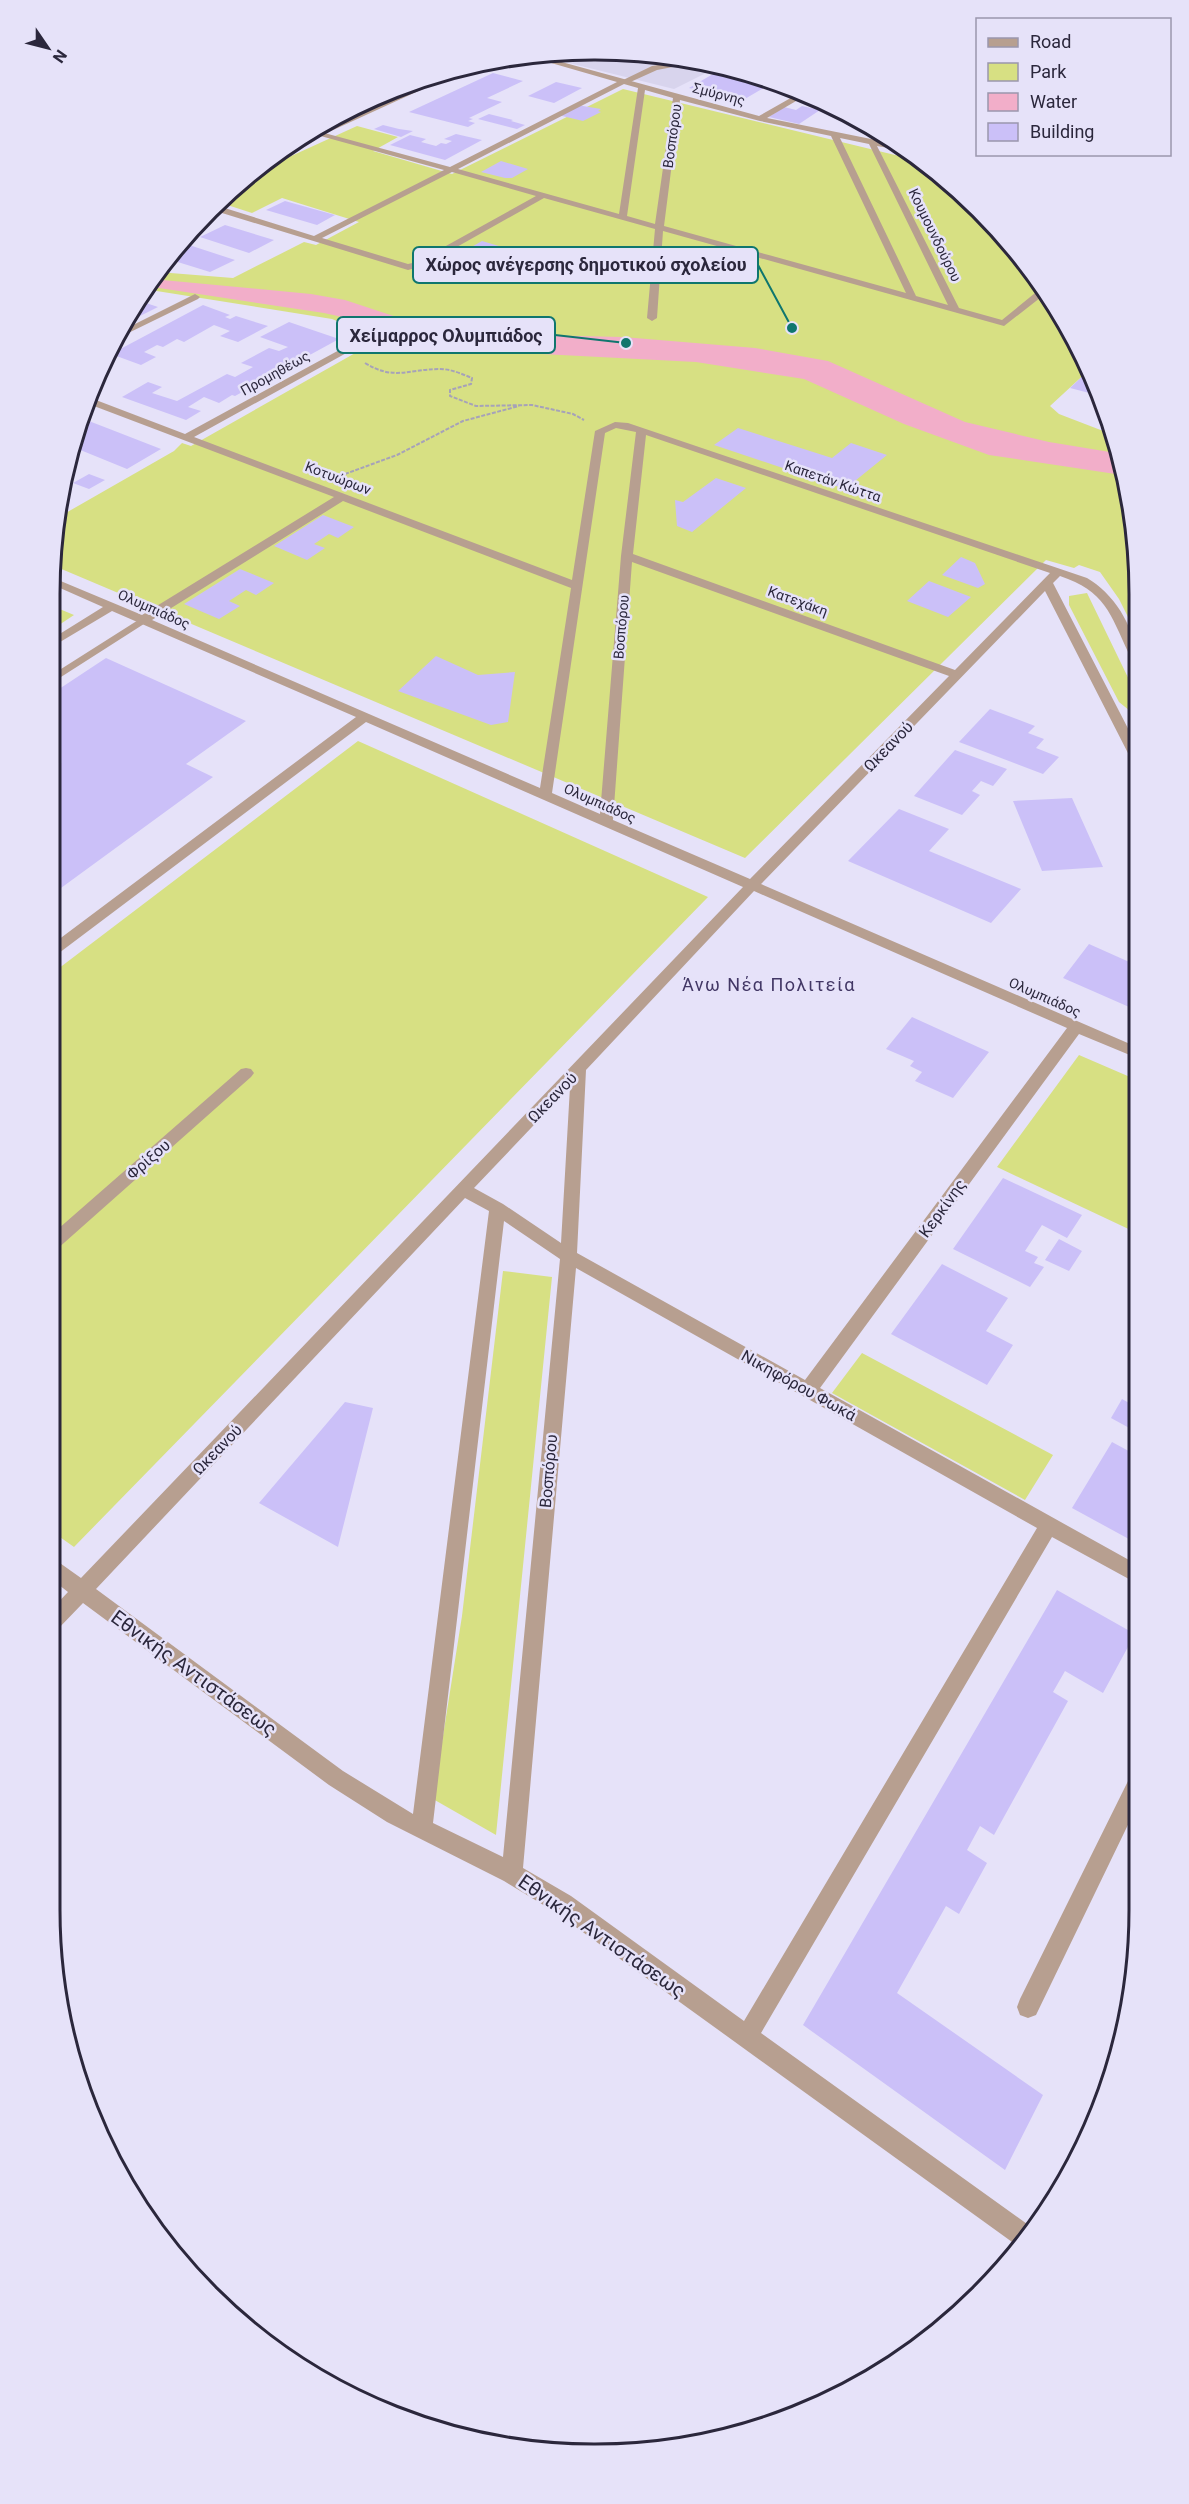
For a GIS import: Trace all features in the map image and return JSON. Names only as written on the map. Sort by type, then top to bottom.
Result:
[{"type":"street","name":"Σμύρνης","points":[[551,62],[760,119],[880,143]]},
{"type":"street","points":[[314,239],[623,82],[655,68],[669,66]]},
{"type":"street","points":[[623,217],[642,87]]},
{"type":"street","name":"Βοσπόρου","points":[[652,318],[659,228],[677,97]]},
{"type":"street","points":[[760,119],[794,99]]},
{"type":"street","points":[[352,118],[380,105]]},
{"type":"street","points":[[324,134],[1004,323],[1037,296]]},
{"type":"street","points":[[834,134],[913,299]]},
{"type":"street","name":"Κουμουνδούρου","points":[[871,141],[956,311]]},
{"type":"street","points":[[224,211],[390,263],[414,266],[543,195]]},
{"type":"street","points":[[131,329],[195,297]]},
{"type":"street","name":"Προμηθέως","points":[[187,437],[371,335]]},
{"type":"street","name":"Κοτυώρων","points":[[96,403],[577,586]]},
{"type":"street","name":"Καπετάν Κώττα","points":[[600,431],[620,425],[641,431],[1052,578]]},
{"type":"street","points":[[545,795],[600,431]]},
{"type":"street","name":"Βοσπόρου","points":[[606,822],[627,556],[641,431]]},
{"type":"street","points":[[60,674],[143,620],[344,496]]},
{"type":"street","name":"Κατεχάκη","points":[[627,556],[958,675]]},
{"type":"street","points":[[1129,642],[1108,599],[1101,592],[1083,580],[1052,578],[1129,742]]},
{"type":"street","name":"Ωκεανού","points":[[60,1614],[752,885],[1052,578]]},
{"type":"street","name":"Ολυμπιάδος","points":[[60,584],[1129,1050]]},
{"type":"street","points":[[60,639],[112,606]]},
{"type":"street","points":[[60,945],[364,717]]},
{"type":"street","name":"Κερκίνης","points":[[808,1390],[1076,1027]]},
{"type":"street","name":"Βοσπόρου","points":[[512,1873],[569,1256],[578,1069]]},
{"type":"street","name":"Φρίξου","points":[[60,1236],[246,1073]]},
{"type":"street","name":"Νικηφόρου Φωκά","points":[[464,1190],[569,1256],[1129,1570]]},
{"type":"street","points":[[422,1829],[496,1208]]},
{"type":"street","points":[[746,2038],[1049,1525]]},
{"type":"street","name":"Εθνικής Αντιστάσεως","points":[[60,1574],[336,1778],[394,1815],[512,1873],[563,1905],[1020,2234]]},
{"type":"street","points":[[1028,2007],[1129,1800]]},
{"type":"path","points":[[371,335],[362,360],[381,372],[401,376],[441,369],[460,374],[472,378],[471,384],[450,390],[450,396],[477,406],[523,405],[573,414],[600,431]]},
{"type":"path","points":[[316,485],[389,458],[463,421],[523,405]]},
{"type":"shaded area","points":[[561,61],[629,61],[708,72],[674,89]]},
{"type":"green space","points":[[623,89],[900,156],[947,193],[996,242],[1039,298],[1074,358],[1082,376],[1050,406],[1059,414],[1103,431],[1119,490],[1124,525],[1128,560],[1129,619],[1119,599],[1100,572],[1079,565],[1074,568],[1046,560],[745,858],[61,569],[67,512],[174,451],[182,443],[191,446],[380,339],[332,319],[155,291],[167,273],[233,278],[304,242],[316,245],[359,222],[282,198],[252,213],[229,206],[285,159],[357,126],[398,137],[373,151],[452,174]]},
{"type":"green space","points":[[1087,593],[1129,680],[1129,710],[1119,702],[1069,605],[1069,596]]},
{"type":"green space","points":[[60,609],[74,615],[60,624]]},
{"type":"green space","points":[[358,741],[708,897],[74,1547],[60,1537],[60,967]]},
{"type":"green space","points":[[1079,1055],[1129,1077],[1129,1229],[997,1167]]},
{"type":"green space","points":[[503,1271],[552,1277],[496,1835],[433,1799],[462,1616]]},
{"type":"green space","points":[[862,1353],[1053,1455],[1025,1500],[832,1393]]},
{"type":"water","points":[[162,280],[311,294],[345,300],[445,333],[623,337],[755,348],[828,361],[965,422],[1049,442],[1110,452],[1115,474],[989,455],[904,424],[804,379],[696,362],[501,352],[324,313],[157,288]]},
{"type":"building","points":[[493,73],[523,81],[487,98],[502,102],[469,118],[473,119],[468,121],[475,123],[468,127],[409,112]]},
{"type":"building","points":[[714,73],[764,88],[743,100],[689,88]]},
{"type":"building","points":[[556,82],[582,88],[554,103],[528,96]]},
{"type":"building","points":[[577,105],[601,109],[598,111],[601,112],[583,121],[558,115]]},
{"type":"building","points":[[802,106],[820,110],[799,124],[769,117],[784,107],[796,110]]},
{"type":"building","points":[[489,114],[525,125],[517,129],[478,119]]},
{"type":"building","points":[[383,125],[413,131],[401,137],[374,129]]},
{"type":"building","points":[[456,134],[482,140],[445,160],[390,145],[410,135],[426,139],[421,142],[436,146],[452,141],[444,139]]},
{"type":"building","points":[[501,161],[528,169],[512,178],[481,172]]},
{"type":"building","points":[[285,201],[335,215],[317,225],[266,210]]},
{"type":"building","points":[[225,225],[274,240],[249,253],[200,237]]},
{"type":"building","points":[[482,241],[509,249],[469,272],[472,273],[460,280],[429,271]]},
{"type":"building","points":[[190,245],[235,260],[210,272],[176,262]]},
{"type":"building","points":[[147,303],[158,307],[138,317]]},
{"type":"building","points":[[203,305],[230,315],[225,317],[230,319],[236,316],[268,326],[238,342],[220,336],[230,331],[214,325],[184,342],[177,339],[163,347],[157,345],[144,352],[156,357],[141,365],[116,356],[120,349]]},
{"type":"building","points":[[289,322],[339,339],[219,403],[204,397],[188,407],[201,411],[186,420],[122,397],[148,382],[162,387],[152,393],[177,401],[227,374],[235,377],[253,367],[241,363],[269,348],[279,351],[288,347],[260,337]]},
{"type":"building","points":[[1082,377],[1089,393],[1070,388]]},
{"type":"building","points":[[89,421],[161,449],[127,469],[80,450]]},
{"type":"building","points":[[738,428],[832,458],[851,443],[887,455],[845,489],[714,445]]},
{"type":"building","points":[[89,474],[105,480],[89,489],[73,483]]},
{"type":"building","points":[[716,478],[746,488],[692,532],[677,526],[675,500],[683,502]]},
{"type":"building","points":[[323,515],[354,527],[338,538],[329,534],[314,544],[325,548],[307,560],[274,546]]},
{"type":"building","points":[[961,557],[975,563],[985,584],[978,588],[942,575]]},
{"type":"building","points":[[240,569],[274,583],[256,595],[246,590],[229,601],[240,606],[219,619],[184,604]]},
{"type":"building","points":[[929,581],[971,597],[948,617],[907,601]]},
{"type":"building","points":[[436,656],[478,675],[515,672],[508,722],[491,725],[398,691]]},
{"type":"building","points":[[106,658],[246,721],[186,764],[213,777],[60,889],[60,688]]},
{"type":"building","points":[[990,709],[1035,726],[1028,733],[1044,739],[1036,748],[1059,757],[1043,774],[959,742]]},
{"type":"building","points":[[955,750],[1007,769],[993,786],[981,781],[972,791],[980,795],[962,815],[914,796]]},
{"type":"building","points":[[1072,798],[1103,867],[1042,871],[1013,801]]},
{"type":"building","points":[[899,809],[949,829],[929,851],[1021,889],[991,923],[848,861]]},
{"type":"building","points":[[1089,944],[1129,962],[1129,1007],[1063,978]]},
{"type":"building","points":[[912,1017],[989,1052],[953,1098],[915,1081],[922,1072],[910,1066],[914,1061],[886,1049]]},
{"type":"building","points":[[1003,1178],[1082,1215],[1067,1238],[1042,1225],[1025,1251],[1038,1257],[1034,1263],[1044,1267],[1030,1287],[953,1249]]},
{"type":"building","points":[[1059,1239],[1082,1251],[1069,1271],[1045,1260]]},
{"type":"building","points":[[942,1264],[1008,1298],[986,1331],[1013,1345],[987,1385],[891,1334]]},
{"type":"building","points":[[1122,1399],[1129,1403],[1129,1428],[1111,1418]]},
{"type":"building","points":[[345,1402],[373,1408],[338,1547],[259,1503]]},
{"type":"building","points":[[1112,1442],[1129,1451],[1129,1539],[1072,1508]]},
{"type":"building","points":[[1057,1590],[1129,1631],[1129,1645],[1103,1693],[1065,1671],[1053,1692],[1068,1701],[994,1835],[980,1826],[967,1850],[987,1863],[959,1914],[946,1906],[897,1993],[1043,2095],[1005,2170],[803,2025]]},
{"type":"waterway","points":[[365,321],[421,339],[461,340]]},
{"type":"place","name":"Χώρος ανέγερσης δημοτικού σχολείου","points":[[792,328]]},
{"type":"place","name":"Χείμαρρος Ολυμπιάδος","points":[[626,343]]},
{"type":"district","name":"Άνω Νέα Πολιτεία","points":[[769,985]]}]
